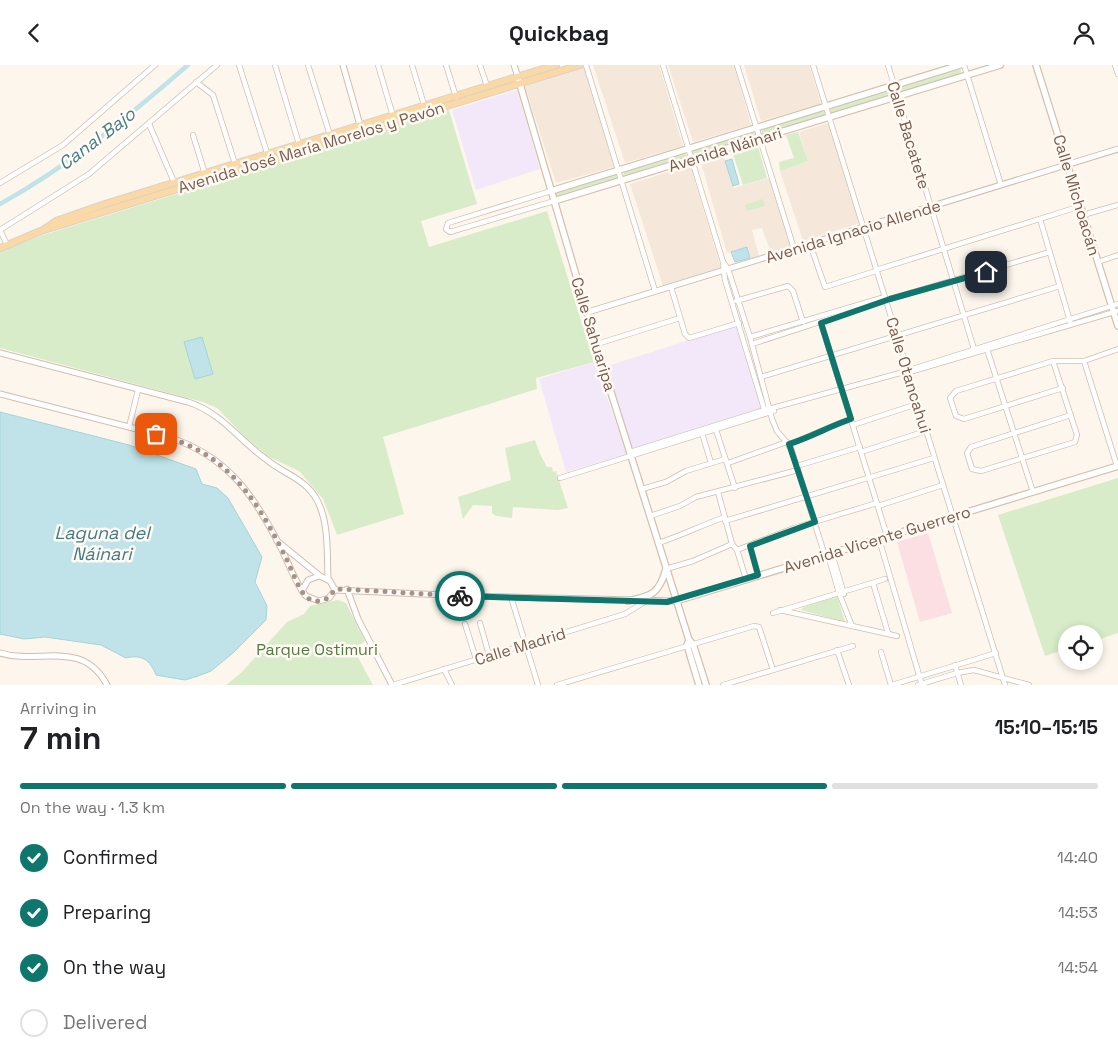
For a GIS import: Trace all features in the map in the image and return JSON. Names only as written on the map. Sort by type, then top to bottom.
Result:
[{"type":"main road","name":"Avenida José María Morelos y Pavón","points":[[4,247],[43,230],[56,221],[519,80],[556,65]]},
{"type":"main road","name":"Avenida José María Morelos y Pavón","points":[[268,157],[300,144],[331,138],[360,125],[394,119],[424,105],[457,99],[487,86],[580,65]]},
{"type":"main road","name":"Avenida Náinari","points":[[551,191],[962,65]]},
{"type":"main road","name":"Avenida Náinari","points":[[554,201],[1000,65]]},
{"type":"main road","name":"Calle Michoacán","points":[[1036,65],[1098,262],[1115,308],[1118,326]]},
{"type":"main road","name":"Calle Sahuaripa","points":[[519,80],[597,344],[690,643]]},
{"type":"main road","name":"Avenida José María Morelos y Pavón","points":[[143,196],[174,182],[206,176]]},
{"type":"main road","name":"Avenida Vicente Guerrero","points":[[676,601],[1118,466]]},
{"type":"main road","points":[[628,601],[654,593],[662,585],[666,569]]},
{"type":"main road","points":[[690,643],[699,685]]},
{"type":"main road","points":[[690,643],[706,685]]},
{"type":"street","points":[[0,183],[63,145],[155,65]]},
{"type":"street","points":[[4,247],[0,230],[89,174],[217,65]]},
{"type":"street","points":[[239,65],[268,157]]},
{"type":"street","points":[[274,65],[300,144]]},
{"type":"street","points":[[308,65],[331,138]]},
{"type":"street","points":[[343,65],[360,125]]},
{"type":"street","points":[[378,65],[394,119]]},
{"type":"street","points":[[412,65],[424,105]]},
{"type":"street","points":[[446,65],[457,99]]},
{"type":"street","points":[[480,65],[487,86]]},
{"type":"street","name":"Calle Sahuaripa","points":[[514,65],[519,80]]},
{"type":"street","points":[[586,65],[655,291]]},
{"type":"street","points":[[663,65],[687,149],[723,262],[750,337],[768,412]]},
{"type":"street","points":[[737,65],[794,249]]},
{"type":"street","name":"Calle Otancahui","points":[[813,65],[884,297],[888,301],[896,335],[954,516],[1005,685]]},
{"type":"street","name":"Calle Bacatete","points":[[888,65],[974,349]]},
{"type":"street","points":[[962,65],[967,75],[1001,185]]},
{"type":"street","points":[[1115,65],[1118,74]]},
{"type":"street","points":[[196,82],[213,95],[236,167]]},
{"type":"street","points":[[149,124],[174,182]]},
{"type":"street","points":[[193,135],[206,176]]},
{"type":"street","name":"Avenida Ignacio Allende","points":[[588,312],[1118,149]]},
{"type":"street","name":"Avenida Náinari","points":[[551,191],[448,223],[446,229],[450,232],[554,201]]},
{"type":"street","points":[[1084,215],[1118,205]]},
{"type":"street","points":[[810,244],[825,287],[1081,206]]},
{"type":"street","points":[[1040,219],[1070,322]]},
{"type":"street","points":[[752,345],[1050,252]]},
{"type":"street","points":[[1098,262],[1118,255]]},
{"type":"street","points":[[726,270],[739,323],[768,412],[777,431],[788,443],[852,626]]},
{"type":"street","points":[[733,302],[788,286],[793,291],[803,322]]},
{"type":"street","points":[[761,377],[1060,286]]},
{"type":"street","points":[[671,287],[685,334],[689,338],[739,323]]},
{"type":"street","points":[[750,337],[884,297]]},
{"type":"street","points":[[560,479],[701,432],[1115,308]]},
{"type":"street","points":[[597,344],[680,318]]},
{"type":"street","points":[[821,323],[887,536]]},
{"type":"street","points":[[908,371],[974,349],[987,347]]},
{"type":"street","points":[[987,347],[1033,492]]},
{"type":"street","points":[[1063,387],[964,419],[956,416],[950,396],[997,378],[1053,361],[1084,361],[1118,349]]},
{"type":"street","points":[[0,353],[208,410],[266,460],[307,487],[317,500],[324,520],[328,579],[334,590]]},
{"type":"street","points":[[1053,361],[1063,387],[1077,435],[1073,443],[978,471],[972,469],[968,461],[967,453],[970,447],[1071,415]]},
{"type":"street","points":[[1084,361],[1118,466]]},
{"type":"street","points":[[129,427],[138,390]]},
{"type":"street","points":[[0,394],[182,441],[217,461],[244,486],[277,541],[302,591]]},
{"type":"street","points":[[853,425],[918,405]]},
{"type":"street","points":[[642,489],[666,482],[686,471],[711,463],[726,461],[809,437],[824,428],[851,419]]},
{"type":"street","points":[[715,428],[735,488]]},
{"type":"street","points":[[650,516],[680,506],[693,498],[735,488],[860,449],[926,431]]},
{"type":"street","points":[[701,432],[711,463]]},
{"type":"street","points":[[658,543],[688,533],[702,525],[870,479],[934,458]]},
{"type":"street","points":[[737,549],[815,522],[944,485]]},
{"type":"street","points":[[718,492],[732,544],[737,549],[746,579]]},
{"type":"street","points":[[880,539],[921,685],[957,673],[974,670],[1029,685]]},
{"type":"street","points":[[277,541],[320,576],[328,579]]},
{"type":"street","points":[[666,569],[698,559],[732,544]]},
{"type":"street","points":[[750,546],[758,575]]},
{"type":"street","points":[[302,591],[308,579],[320,576]]},
{"type":"street","points":[[773,613],[885,579]]},
{"type":"street","points":[[873,583],[888,633]]},
{"type":"street","points":[[347,589],[358,619],[392,685]]},
{"type":"street","name":"Avenida Vicente Guerrero","points":[[302,591],[309,599],[319,601],[329,598],[334,590],[347,589],[511,597],[676,601]]},
{"type":"street","points":[[511,597],[538,685]]},
{"type":"street","name":"Calle Madrid","points":[[392,685],[625,614],[646,601]]},
{"type":"street","points":[[780,611],[888,633],[897,637]]},
{"type":"street","points":[[480,623],[489,655]]},
{"type":"street","points":[[465,624],[476,659]]},
{"type":"street","points":[[557,685],[690,643],[754,626],[759,627],[773,670]]},
{"type":"street","points":[[723,685],[852,645]]},
{"type":"street","points":[[837,649],[849,685]]},
{"type":"street","points":[[881,652],[892,685],[996,653]]},
{"type":"street","points":[[0,653],[16,656],[51,654],[71,657],[93,667],[107,685]]},
{"type":"street","points":[[955,665],[961,685]]},
{"type":"street","points":[[444,669],[452,685]]},
{"type":"shaded area","points":[[593,65],[659,65],[683,146],[625,163]]},
{"type":"shaded area","points":[[668,65],[734,65],[751,125],[693,142]]},
{"type":"shaded area","points":[[744,65],[809,65],[821,104],[761,121]]},
{"type":"shaded area","points":[[584,67],[614,167],[556,183],[525,86]]},
{"type":"shaded area","points":[[517,90],[540,169],[476,190],[452,110]]},
{"type":"shaded area","points":[[829,123],[860,223],[803,241],[780,171],[808,161],[799,132]]},
{"type":"shaded area","points":[[724,157],[734,188],[769,178],[790,246],[771,253],[762,228],[752,230],[759,256],[751,259],[748,247],[727,253],[701,163]]},
{"type":"shaded area","points":[[690,165],[721,268],[663,286],[630,184]]},
{"type":"shaded area","points":[[737,325],[761,405],[769,410],[632,456],[604,367]]},
{"type":"shaded area","points":[[594,362],[627,454],[566,472],[539,379]]},
{"type":"shaded area","points":[[928,533],[952,613],[920,622],[897,542]]},
{"type":"green space","points":[[957,68],[961,70],[961,75],[898,92],[899,87],[903,84]]},
{"type":"green space","points":[[889,89],[893,90],[893,96],[830,113],[831,108]]},
{"type":"green space","points":[[449,110],[477,204],[421,221],[429,247],[547,211],[594,362],[536,378],[537,389],[383,437],[404,514],[337,535],[323,499],[299,471],[269,457],[245,437],[217,408],[203,402],[0,348],[0,251],[43,235]]},
{"type":"green space","points":[[821,111],[825,112],[824,117],[761,134],[762,129],[767,127]]},
{"type":"green space","points":[[751,132],[755,133],[756,137],[693,157],[691,153],[697,148]]},
{"type":"green space","points":[[798,132],[808,161],[780,171],[779,162],[794,158],[786,135]]},
{"type":"green space","points":[[758,147],[767,178],[743,185],[733,154]]},
{"type":"green space","points":[[682,153],[686,154],[687,158],[623,177],[624,171]]},
{"type":"green space","points":[[613,174],[617,175],[618,179],[555,198],[553,195],[555,192]]},
{"type":"green space","points":[[763,199],[765,206],[747,211],[745,205]]},
{"type":"green space","points":[[535,440],[547,467],[552,467],[553,472],[556,471],[568,508],[558,510],[513,507],[512,518],[496,516],[492,513],[492,506],[473,505],[463,519],[458,497],[511,480],[505,448]]},
{"type":"green space","points":[[1118,478],[1118,633],[1103,638],[1103,625],[1058,625],[1058,652],[1045,656],[998,515]]},
{"type":"green space","points":[[837,596],[845,622],[801,610],[804,607]]},
{"type":"green space","name":"Parque Ostimuri","points":[[338,600],[346,603],[365,641],[354,650],[373,685],[226,685],[241,673],[287,622],[304,614],[310,606]]},
{"type":"water","points":[[732,159],[739,184],[733,186],[725,161]]},
{"type":"water","points":[[747,247],[750,258],[735,262],[731,252]]},
{"type":"water","points":[[202,337],[213,374],[195,379],[184,342]]},
{"type":"water","name":"Laguna del Náinari","points":[[0,412],[129,445],[196,469],[202,484],[217,488],[228,498],[262,557],[255,582],[267,606],[266,620],[233,653],[211,671],[185,680],[156,675],[151,665],[145,659],[137,657],[126,658],[101,645],[45,637],[24,639],[0,634]]},
{"type":"waterway","name":"Canal Bajo","points":[[0,204],[74,157],[121,121],[188,65]]},
{"type":"way so far","points":[[156,434],[182,441],[209,455],[244,486],[283,551],[302,591],[309,599],[322,601],[329,598],[334,590],[341,589],[460,596]]},
{"type":"route","points":[[460,596],[667,602],[676,601],[758,575],[750,546],[794,528],[815,522],[789,444],[814,435],[824,428],[851,419],[821,323],[886,303],[890,299],[986,272]]}]
